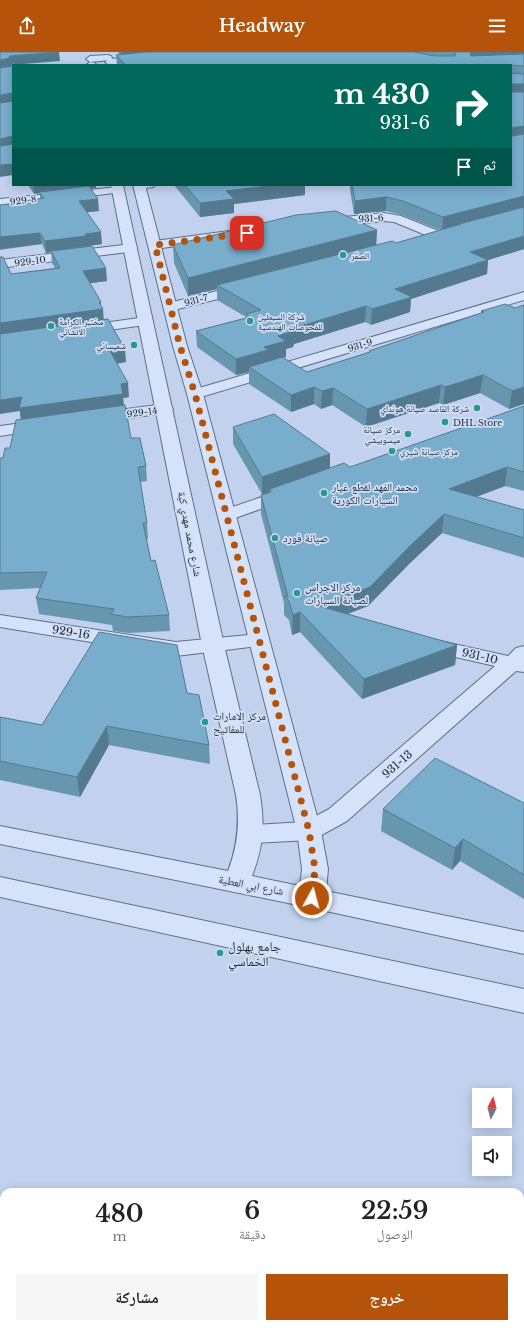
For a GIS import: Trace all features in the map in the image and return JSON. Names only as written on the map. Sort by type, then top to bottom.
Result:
[{"type":"street","points":[[90,61],[154,58]]},
{"type":"street","points":[[143,186],[155,245],[180,346],[195,394],[309,831],[315,869],[312,898]]},
{"type":"street","name":"929-8","points":[[0,203],[118,187]]},
{"type":"street","name":"شارع محمد مهدي كبة","points":[[118,187],[150,345],[165,409],[212,645],[251,811],[252,834],[244,864],[237,882]]},
{"type":"street","name":"931-6","points":[[316,224],[384,217],[397,219],[442,236]]},
{"type":"street","points":[[419,242],[456,233]]},
{"type":"street","points":[[155,245],[239,234]]},
{"type":"street","name":"929-10","points":[[0,264],[131,248]]},
{"type":"street","name":"931-7","points":[[170,307],[261,283]]},
{"type":"street","name":"931-9","points":[[195,394],[524,296]]},
{"type":"street","points":[[69,332],[146,321]]},
{"type":"street","points":[[150,345],[180,346]]},
{"type":"street","name":"929-14","points":[[80,420],[165,409]]},
{"type":"street","points":[[0,431],[57,424]]},
{"type":"street","points":[[227,515],[302,489]]},
{"type":"street","name":"929-16","points":[[0,621],[176,649],[258,640]]},
{"type":"street","name":"931-10","points":[[412,641],[520,661]]},
{"type":"street","name":"931-13","points":[[252,834],[309,831],[338,815],[520,661]]},
{"type":"street","name":"شارع ابي العطية","points":[[0,834],[237,882],[524,943]]},
{"type":"street","points":[[0,887],[524,1001]]},
{"type":"building","points":[[0,52],[59,52],[9,56],[10,58],[0,60]]},
{"type":"building","points":[[146,52],[414,52],[435,56],[455,56],[456,54],[454,52],[472,52],[470,54],[471,56],[524,54],[524,66],[512,64],[125,64],[116,55]]},
{"type":"building","points":[[12,66],[12,93],[0,95],[0,68]]},
{"type":"building","points":[[512,73],[524,74],[524,84],[512,84]]},
{"type":"building","points":[[512,92],[524,92],[524,126],[512,128]]},
{"type":"building","points":[[12,101],[12,136],[0,139],[0,103]]},
{"type":"building","points":[[524,134],[524,196],[443,217],[403,201],[386,197],[355,201],[352,186],[512,186],[512,136]]},
{"type":"building","points":[[12,144],[12,164],[0,165],[0,146]]},
{"type":"building","points":[[89,186],[98,199],[79,201],[101,232],[85,234],[86,236],[45,241],[40,233],[0,237],[0,205],[44,198],[39,192]]},
{"type":"building","points":[[186,186],[269,186],[226,191],[234,199],[200,203]]},
{"type":"building","points":[[524,207],[524,236],[470,252],[488,260],[395,289],[412,297],[372,309],[366,306],[291,329],[294,331],[278,336],[286,341],[264,347],[268,350],[236,359],[196,331],[250,317],[246,314],[261,310],[217,285],[392,241],[396,243],[461,224],[459,224]]},
{"type":"building","points":[[336,211],[377,230],[188,278],[173,245],[296,215]]},
{"type":"building","points":[[92,246],[106,268],[83,271],[101,302],[99,302],[103,309],[0,323],[0,257],[3,257],[11,274],[60,268],[51,251]]},
{"type":"building","points":[[505,304],[515,308],[524,305],[524,387],[512,391],[483,375],[445,387],[441,385],[367,409],[333,388],[322,391],[314,387],[291,395],[249,367],[282,357],[307,372],[370,352],[369,351],[484,312],[481,311]]},
{"type":"building","points":[[108,319],[125,349],[110,351],[128,383],[121,384],[123,394],[19,408],[22,397],[0,400],[0,334]]},
{"type":"building","points":[[125,405],[131,438],[140,438],[146,466],[138,467],[147,523],[143,523],[151,561],[155,560],[169,615],[127,617],[111,614],[114,609],[36,598],[47,572],[0,573],[0,458],[3,458],[5,448],[10,448],[16,420]]},
{"type":"building","points":[[524,406],[524,472],[507,467],[449,489],[524,510],[524,538],[444,514],[370,587],[319,606],[457,645],[364,679],[300,612],[293,615],[289,601],[284,596],[288,597],[261,495],[271,492],[270,489],[344,463],[350,467]]},
{"type":"building","points":[[274,414],[330,454],[262,477],[233,427]]},
{"type":"building","points":[[99,632],[177,645],[187,693],[199,695],[209,745],[107,726],[77,777],[0,761],[0,717],[42,725]]},
{"type":"building","points":[[435,758],[524,803],[524,875],[463,839],[455,848],[383,809]]},
{"type":"place","name":"الصقر","points":[[343,255]]},
{"type":"place","name":"شركة السبطين للفحوصات الهندسية","points":[[250,321]]},
{"type":"place","name":"مختبر الكرامة الانشائي","points":[[51,326]]},
{"type":"place","name":"شميساني","points":[[134,345]]},
{"type":"place","name":"شركة القاصد صيانة هونداي","points":[[477,408]]},
{"type":"place","name":"DHL Store","points":[[445,422]]},
{"type":"place","name":"مركز صيانة ميسوبيشي","points":[[408,434]]},
{"type":"place","name":"مركز صيانة شيري","points":[[392,451]]},
{"type":"place","name":"محمد الفهد لقطع غيار السيارات الكورية","points":[[324,493]]},
{"type":"place","name":"صيانة فورد","points":[[275,538]]},
{"type":"place","name":"مركز الاجراس لصيانة السيارات","points":[[297,593]]},
{"type":"place","name":"مركز الامارات للمفاتيح","points":[[205,722]]},
{"type":"place","name":"جامع بهلول الخماسي","points":[[220,953]]},
{"type":"route","points":[[247,233],[155,245],[180,346],[195,394],[309,831],[315,869],[312,898]]}]
